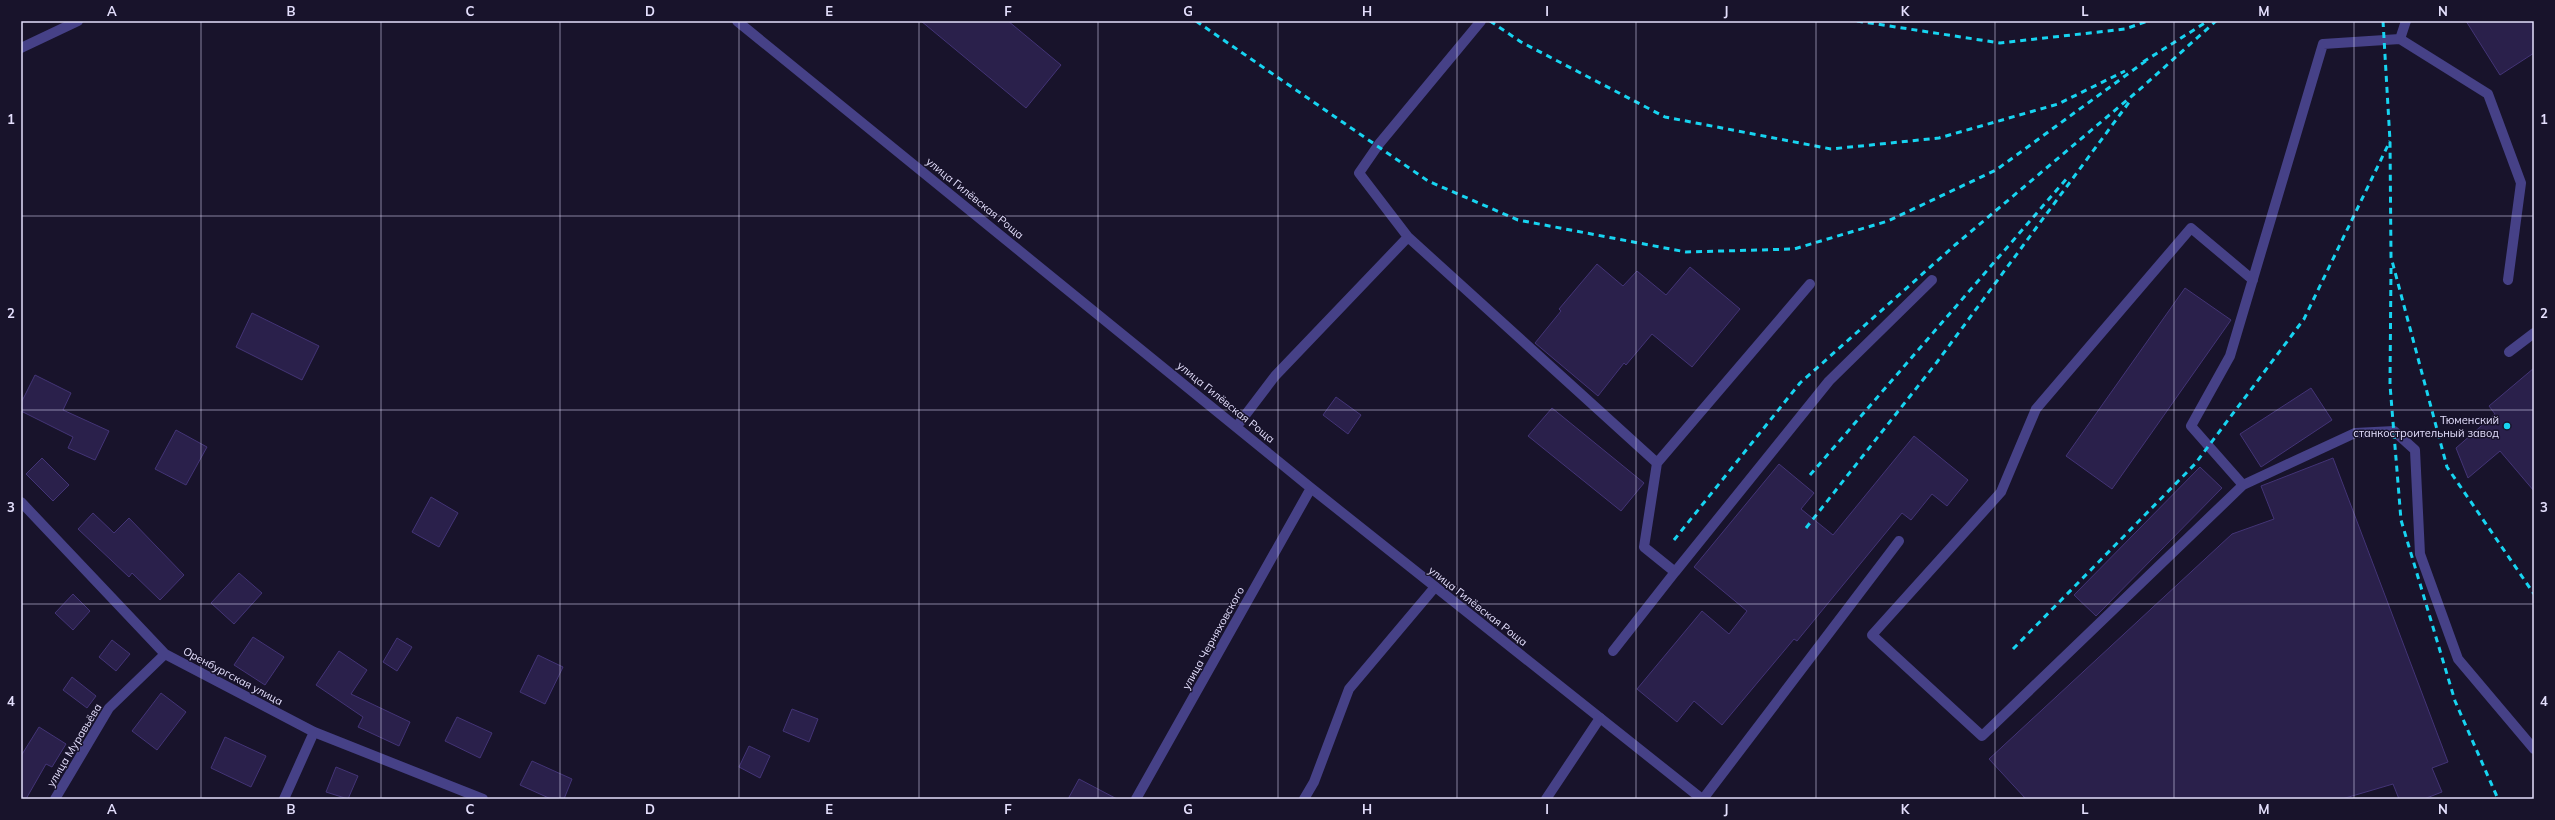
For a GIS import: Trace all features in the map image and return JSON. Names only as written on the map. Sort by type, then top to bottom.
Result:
[{"type":"street","points":[[21,48],[78,21]]},
{"type":"street","name":"улица Гилёвская Роща","points":[[737,21],[1237,426],[1311,488],[1703,799]]},
{"type":"street","points":[[1481,21],[1378,144],[1359,173],[1408,237],[1657,463]]},
{"type":"street","points":[[2400,39],[2406,21]]},
{"type":"street","points":[[2243,484],[2191,426],[2230,356],[2323,44],[2400,39],[2488,94],[2520,183],[2508,280]]},
{"type":"street","points":[[2253,280],[2191,228],[2036,409],[2001,492],[1872,635],[1982,736],[2243,484],[2355,433],[2394,431],[2415,450],[2420,554],[2458,659],[2534,749]]},
{"type":"street","points":[[1237,426],[1275,376],[1408,237]]},
{"type":"street","points":[[1613,651],[1829,381],[1932,280]]},
{"type":"street","points":[[1675,572],[1644,547],[1657,463],[1810,284]]},
{"type":"street","points":[[2509,352],[2534,333]]},
{"type":"street","name":"улица Черняховского","points":[[1136,799],[1311,488]]},
{"type":"street","name":"Оренбургская улица","points":[[21,502],[165,654],[314,732],[483,799]]},
{"type":"street","points":[[1703,799],[1899,541]]},
{"type":"street","points":[[1304,799],[1314,782],[1349,689],[1435,587]]},
{"type":"street","name":"улица Муравьёва","points":[[55,799],[109,708],[165,654]]},
{"type":"street","points":[[1546,799],[1600,718]]},
{"type":"street","points":[[284,799],[314,732]]},
{"type":"building","points":[[921,21],[1008,21],[1061,65],[1026,108]]},
{"type":"building","points":[[2466,21],[2534,21],[2534,53],[2500,75]]},
{"type":"building","points":[[1597,264],[1623,286],[1637,271],[1666,295],[1690,267],[1740,309],[1692,367],[1652,334],[1626,365],[1624,363],[1598,396],[1535,343],[1561,311],[1559,309]]},
{"type":"building","points":[[2185,288],[2231,320],[2112,489],[2066,456]]},
{"type":"building","points":[[252,313],[319,346],[302,380],[236,347]]},
{"type":"building","name":"Тюменский станкостроительный завод","points":[[2534,368],[2534,491],[2500,451],[2468,478],[2456,448],[2495,414],[2489,406]]},
{"type":"building","points":[[35,375],[71,393],[63,410],[109,431],[95,460],[68,448],[73,437],[21,411],[21,403]]},
{"type":"building","points":[[2311,388],[2332,420],[2261,467],[2240,434]]},
{"type":"building","points":[[1336,397],[1361,415],[1348,434],[1323,415]]},
{"type":"building","points":[[1552,408],[1644,483],[1621,511],[1528,436]]},
{"type":"building","points":[[176,430],[207,447],[186,485],[155,469]]},
{"type":"building","points":[[1914,436],[1968,480],[1947,506],[1932,494],[1911,520],[1902,513],[1797,641],[1794,639],[1722,725],[1694,701],[1677,722],[1637,689],[1702,611],[1729,634],[1747,611],[1694,567],[1779,464],[1814,493],[1801,509],[1833,535]]},
{"type":"building","points":[[42,458],[69,485],[53,501],[26,474]]},
{"type":"building","points":[[2333,458],[2448,762],[2432,768],[2442,792],[2424,799],[2399,799],[2393,784],[2342,799],[2026,799],[1989,759],[2232,534],[2274,519],[2261,486]]},
{"type":"building","points":[[2200,467],[2222,488],[2096,616],[2074,595]]},
{"type":"building","points":[[431,497],[458,513],[439,547],[412,532]]},
{"type":"building","points":[[93,513],[114,533],[129,518],[184,575],[160,600],[132,573],[129,577],[78,529]]},
{"type":"building","points":[[239,573],[262,593],[234,624],[211,603]]},
{"type":"building","points":[[73,594],[90,611],[73,630],[55,613]]},
{"type":"building","points":[[253,637],[284,657],[265,685],[234,665]]},
{"type":"building","points":[[397,638],[412,647],[397,671],[383,662]]},
{"type":"building","points":[[112,640],[130,654],[116,671],[99,657]]},
{"type":"building","points":[[339,651],[367,670],[351,694],[410,722],[399,746],[358,727],[363,717],[316,685]]},
{"type":"building","points":[[538,655],[563,667],[545,704],[520,692]]},
{"type":"building","points":[[72,677],[96,696],[87,708],[63,690]]},
{"type":"building","points":[[161,693],[186,712],[157,750],[132,731]]},
{"type":"building","points":[[792,709],[818,719],[809,742],[783,731]]},
{"type":"building","points":[[457,717],[492,733],[480,758],[445,741]]},
{"type":"building","points":[[39,727],[66,744],[52,767],[46,764],[26,799],[21,799],[21,756]]},
{"type":"building","points":[[225,737],[266,756],[251,787],[211,768]]},
{"type":"building","points":[[749,746],[770,756],[760,778],[739,767]]},
{"type":"building","points":[[532,761],[572,779],[564,799],[551,799],[520,785]]},
{"type":"building","points":[[336,767],[358,776],[348,799],[326,792]]},
{"type":"building","points":[[1079,779],[1117,799],[1068,799]]},
{"type":"railway","points":[[1196,21],[1428,181],[1518,220],[1686,252],[1794,249],[1888,221],[1996,170],[2147,60]]},
{"type":"railway","points":[[1490,21],[1521,42],[1665,117],[1831,149],[1939,138],[2058,104],[2125,71]]},
{"type":"railway","points":[[1857,21],[2000,43],[2125,29],[2148,21]]},
{"type":"railway","points":[[2143,62],[2208,21]]},
{"type":"railway","points":[[1674,540],[1800,383],[1955,245],[2139,90],[2216,21]]},
{"type":"railway","points":[[2383,21],[2390,141],[2391,257],[2447,467],[2534,594]]},
{"type":"railway","points":[[1806,528],[1937,362],[2130,101]]},
{"type":"railway","points":[[2013,649],[2195,464],[2304,319],[2390,141]]},
{"type":"railway","points":[[1810,475],[2068,177]]},
{"type":"railway","points":[[2391,268],[2390,385],[2401,520],[2455,701],[2498,799]]},
{"type":"place","name":"Тюменский станкостроительный завод","points":[[2507,426]]}]
